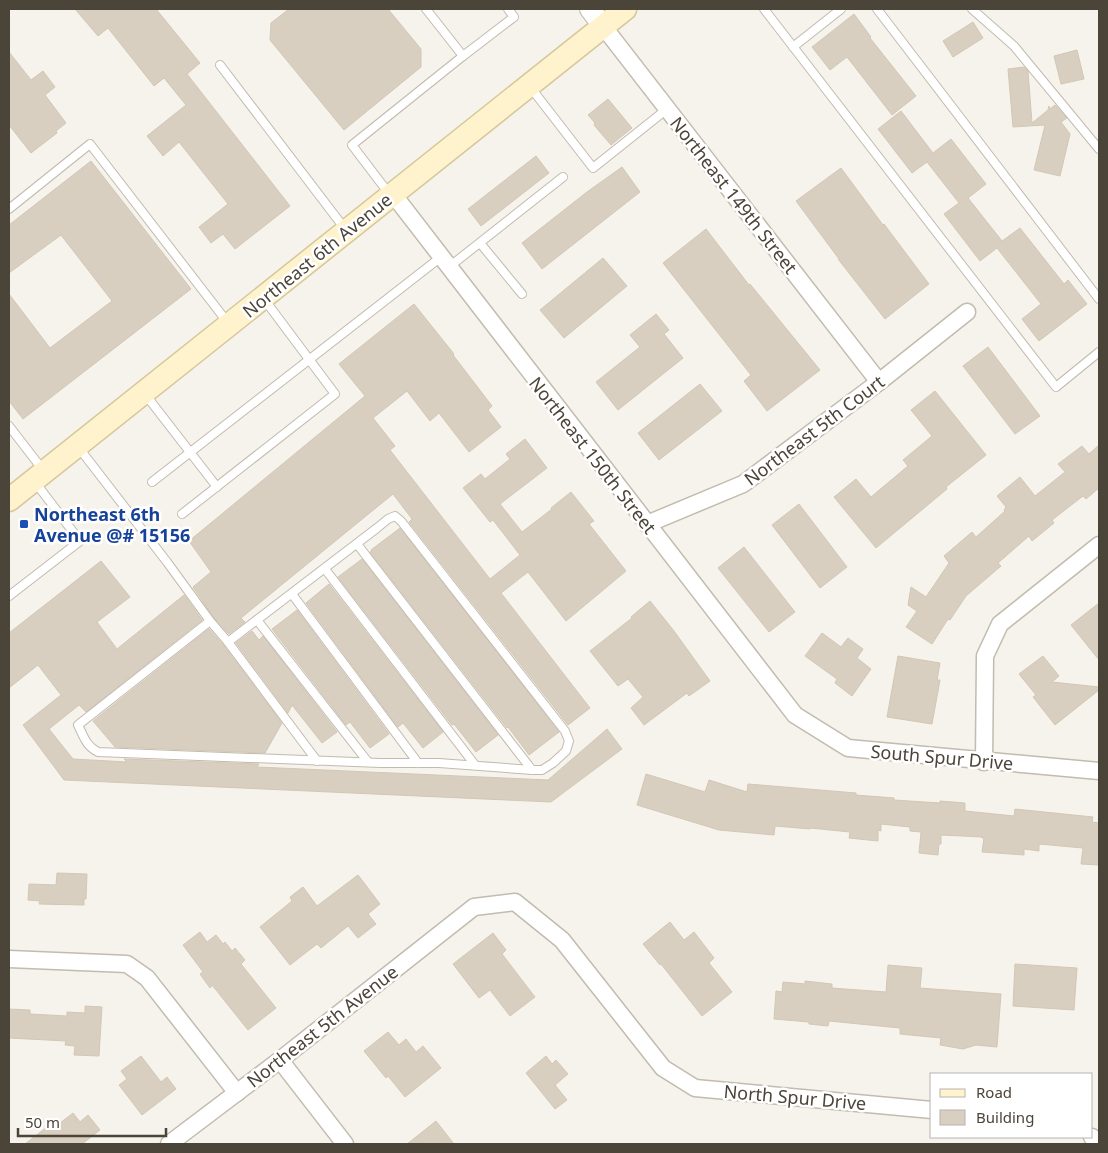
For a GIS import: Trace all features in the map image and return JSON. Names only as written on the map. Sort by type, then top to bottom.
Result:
[{"type":"main road","name":"Northeast 6th Avenue","points":[[9,500],[529,85],[596,18],[625,9]]},
{"type":"street","name":"Northeast 149th Street","points":[[596,18],[879,382]]},
{"type":"street","name":"Northeast 150th Street","points":[[392,195],[795,715]]},
{"type":"street","name":"Northeast 5th Court","points":[[647,524],[743,484],[879,382],[967,312]]},
{"type":"street","points":[[984,762],[985,656],[1000,624],[1099,545]]},
{"type":"street","name":"South Spur Drive","points":[[795,715],[848,748],[984,762],[1099,771]]},
{"type":"street","name":"North Spur Drive","points":[[474,907],[515,902],[562,940],[663,1068],[695,1088],[930,1110]]},
{"type":"street","name":"Northeast 5th Avenue","points":[[169,1144],[280,1060],[474,907]]},
{"type":"street","points":[[9,959],[127,964],[147,978],[236,1093]]},
{"type":"street","points":[[280,1060],[345,1144]]},
{"type":"lane","points":[[426,9],[464,56]]},
{"type":"lane","points":[[392,195],[352,145],[514,17],[508,9]]},
{"type":"lane","points":[[764,9],[1056,387],[1099,352]]},
{"type":"lane","points":[[793,47],[841,9]]},
{"type":"lane","points":[[877,9],[1099,299]]},
{"type":"lane","points":[[972,9],[1014,46],[1099,149]]},
{"type":"lane","points":[[220,65],[347,231]]},
{"type":"lane","points":[[529,85],[593,168],[668,109]]},
{"type":"lane","points":[[9,209],[90,144],[229,325]]},
{"type":"lane","points":[[152,482],[309,360],[445,262],[480,243],[563,177]]},
{"type":"lane","points":[[480,243],[522,294]]},
{"type":"lane","points":[[182,514],[335,394],[263,298]]},
{"type":"lane","points":[[144,393],[217,487]]},
{"type":"lane","points":[[9,426],[80,541],[9,596]]},
{"type":"lane","points":[[77,446],[317,761]]},
{"type":"lane","points":[[210,621],[78,725],[88,745],[98,752],[317,761],[439,762],[532,770],[542,770],[566,751],[569,741],[565,731],[401,521],[395,516],[388,518],[325,569],[228,642]]},
{"type":"lane","points":[[357,544],[532,770]]},
{"type":"lane","points":[[325,569],[475,766]]},
{"type":"lane","points":[[292,594],[418,763]]},
{"type":"lane","points":[[257,620],[368,762]]},
{"type":"building","points":[[75,9],[156,9],[200,63],[187,74],[290,206],[235,249],[223,234],[211,243],[199,227],[228,204],[179,142],[163,156],[147,136],[186,105],[164,78],[154,86],[108,28],[98,36]]},
{"type":"building","points":[[289,9],[388,9],[421,49],[421,67],[344,130],[270,40],[271,23]]},
{"type":"building","points":[[854,14],[870,38],[916,96],[892,115],[847,57],[830,70],[812,47]]},
{"type":"building","points":[[973,22],[983,38],[953,57],[943,41]]},
{"type":"building","points":[[1077,50],[1084,79],[1061,84],[1054,56]]},
{"type":"building","points":[[9,52],[31,80],[43,71],[55,87],[45,95],[66,123],[56,131],[57,133],[31,153],[9,125]]},
{"type":"building","points":[[1024,67],[1028,71],[1032,123],[1048,110],[1049,106],[1050,109],[1055,105],[1067,118],[1061,122],[1070,134],[1060,176],[1034,170],[1045,125],[1013,127],[1008,69]]},
{"type":"building","points":[[608,99],[632,128],[611,145],[588,115]]},
{"type":"building","points":[[901,111],[933,153],[951,139],[986,184],[968,198],[1002,241],[1020,228],[1064,284],[1068,280],[1087,304],[1039,341],[1022,319],[1041,304],[997,248],[980,261],[944,214],[959,203],[927,162],[912,173],[878,129]]},
{"type":"building","points":[[536,156],[549,173],[481,226],[468,209]]},
{"type":"building","points":[[91,161],[191,289],[23,419],[9,401],[9,294],[50,348],[112,301],[61,235],[9,273],[9,225]]},
{"type":"building","points":[[622,167],[640,192],[542,269],[522,243]]},
{"type":"building","points":[[841,168],[929,284],[885,319],[796,201]]},
{"type":"building","points":[[706,229],[749,285],[820,370],[767,411],[744,381],[751,375],[663,263]]},
{"type":"building","points":[[603,258],[627,286],[564,338],[540,310]]},
{"type":"building","points":[[414,304],[492,406],[488,410],[501,427],[469,452],[439,413],[430,421],[407,391],[373,418],[395,446],[390,450],[490,579],[520,555],[493,520],[490,522],[463,488],[481,474],[485,479],[510,459],[506,454],[525,439],[547,468],[500,504],[522,532],[571,492],[594,521],[589,524],[626,571],[566,621],[528,572],[501,593],[590,708],[568,725],[409,522],[412,519],[393,494],[241,618],[245,622],[229,634],[214,618],[193,587],[211,572],[189,541],[365,396],[339,364]]},
{"type":"building","points":[[656,314],[669,330],[664,334],[683,358],[618,410],[596,382],[640,347],[630,335]]},
{"type":"building","points":[[988,347],[1040,416],[1015,434],[963,366]]},
{"type":"building","points":[[700,384],[722,411],[659,460],[638,433]]},
{"type":"building","points":[[935,391],[986,455],[876,548],[834,497],[856,479],[871,497],[908,466],[903,460],[932,436],[911,410]]},
{"type":"building","points":[[1099,445],[1099,488],[1086,499],[1083,496],[1052,520],[1054,523],[1032,541],[1029,536],[998,563],[1001,566],[966,596],[932,644],[906,627],[917,611],[908,605],[911,587],[926,597],[949,563],[944,556],[972,532],[976,537],[1005,511],[1006,507],[997,496],[1020,477],[1035,496],[1065,472],[1058,464],[1082,446],[1089,454]]},
{"type":"building","points":[[799,504],[847,567],[820,588],[772,525]]},
{"type":"building","points":[[400,528],[559,732],[529,755],[370,552]]},
{"type":"building","points":[[744,547],[795,612],[769,632],[718,568]]},
{"type":"building","points":[[362,559],[498,735],[476,752],[454,724],[452,725],[338,577]]},
{"type":"building","points":[[101,561],[130,597],[97,622],[117,649],[184,595],[202,620],[86,712],[79,705],[49,729],[73,759],[127,762],[124,759],[259,764],[257,767],[548,780],[607,729],[622,749],[551,802],[64,780],[23,725],[61,695],[38,665],[9,688],[9,633]]},
{"type":"building","points":[[329,584],[443,732],[423,748],[403,723],[398,727],[306,603]]},
{"type":"building","points":[[650,601],[710,681],[689,696],[687,693],[644,725],[631,708],[643,697],[628,679],[618,686],[590,651],[632,618]]},
{"type":"building","points":[[1099,603],[1099,660],[1071,625]]},
{"type":"building","points":[[297,610],[389,734],[370,748],[350,722],[346,725],[272,629]]},
{"type":"building","points":[[209,629],[282,723],[265,753],[115,747],[93,721]]},
{"type":"building","points":[[252,631],[259,640],[263,636],[337,732],[322,743],[292,705],[288,713],[236,643]]},
{"type":"building","points":[[822,633],[841,647],[848,638],[863,649],[857,658],[871,669],[852,696],[835,683],[837,679],[805,656]]},
{"type":"building","points":[[898,656],[940,663],[937,680],[940,680],[932,724],[887,717]]},
{"type":"building","points":[[1043,656],[1059,676],[1052,682],[1099,687],[1099,690],[1055,725],[1033,697],[1036,695],[1019,674]]},
{"type":"building","points":[[646,774],[705,792],[709,780],[747,792],[748,784],[856,793],[856,795],[894,798],[894,800],[965,803],[965,811],[1014,816],[1015,809],[1093,817],[1092,822],[1099,823],[1099,865],[1081,864],[1083,848],[1039,844],[1039,851],[1024,849],[1024,855],[982,852],[984,838],[982,837],[941,835],[938,855],[919,853],[921,832],[910,831],[910,827],[881,824],[881,831],[878,830],[878,841],[849,838],[850,832],[810,828],[775,826],[774,835],[719,830],[637,805]]},
{"type":"building","points":[[57,873],[87,874],[84,905],[39,904],[40,901],[28,900],[29,884],[56,885]]},
{"type":"building","points":[[358,875],[380,904],[368,914],[376,924],[358,938],[348,926],[321,948],[317,944],[290,965],[260,927],[292,901],[290,897],[303,887],[317,906]]},
{"type":"building","points":[[670,922],[684,940],[694,932],[714,958],[709,963],[732,992],[702,1016],[643,944]]},
{"type":"building","points":[[200,932],[207,942],[216,935],[232,951],[235,948],[245,960],[241,964],[276,1008],[248,1030],[212,985],[210,988],[200,974],[203,972],[183,945]]},
{"type":"building","points":[[493,933],[506,950],[502,954],[535,997],[510,1016],[490,990],[479,998],[453,964]]},
{"type":"building","points":[[1015,964],[1077,968],[1074,1010],[1013,1006]]},
{"type":"building","points":[[888,965],[922,968],[920,988],[1001,994],[997,1047],[976,1045],[963,1049],[940,1045],[941,1038],[900,1034],[900,1028],[829,1021],[828,1026],[809,1024],[809,1022],[774,1019],[776,991],[782,992],[783,982],[805,984],[805,981],[832,984],[832,988],[886,992]]},
{"type":"building","points":[[85,1006],[102,1007],[99,1056],[74,1055],[75,1046],[65,1045],[66,1041],[9,1038],[9,1009],[30,1010],[30,1014],[67,1016],[67,1012],[85,1013]]},
{"type":"building","points":[[388,1032],[399,1045],[406,1039],[416,1052],[423,1046],[441,1068],[405,1097],[388,1076],[386,1078],[364,1051]]},
{"type":"building","points":[[141,1056],[161,1082],[167,1077],[176,1089],[142,1115],[119,1085],[127,1079],[121,1071]]},
{"type":"building","points":[[546,1056],[552,1064],[556,1060],[568,1074],[555,1085],[567,1100],[555,1109],[526,1073]]},
{"type":"building","points":[[73,1113],[80,1122],[88,1115],[100,1130],[82,1144],[25,1144],[52,1123],[55,1127]]},
{"type":"building","points":[[436,1121],[454,1144],[407,1144]]},
{"type":"place","name":"Northeast 6th Avenue @# 15156","points":[[24,524]]}]
